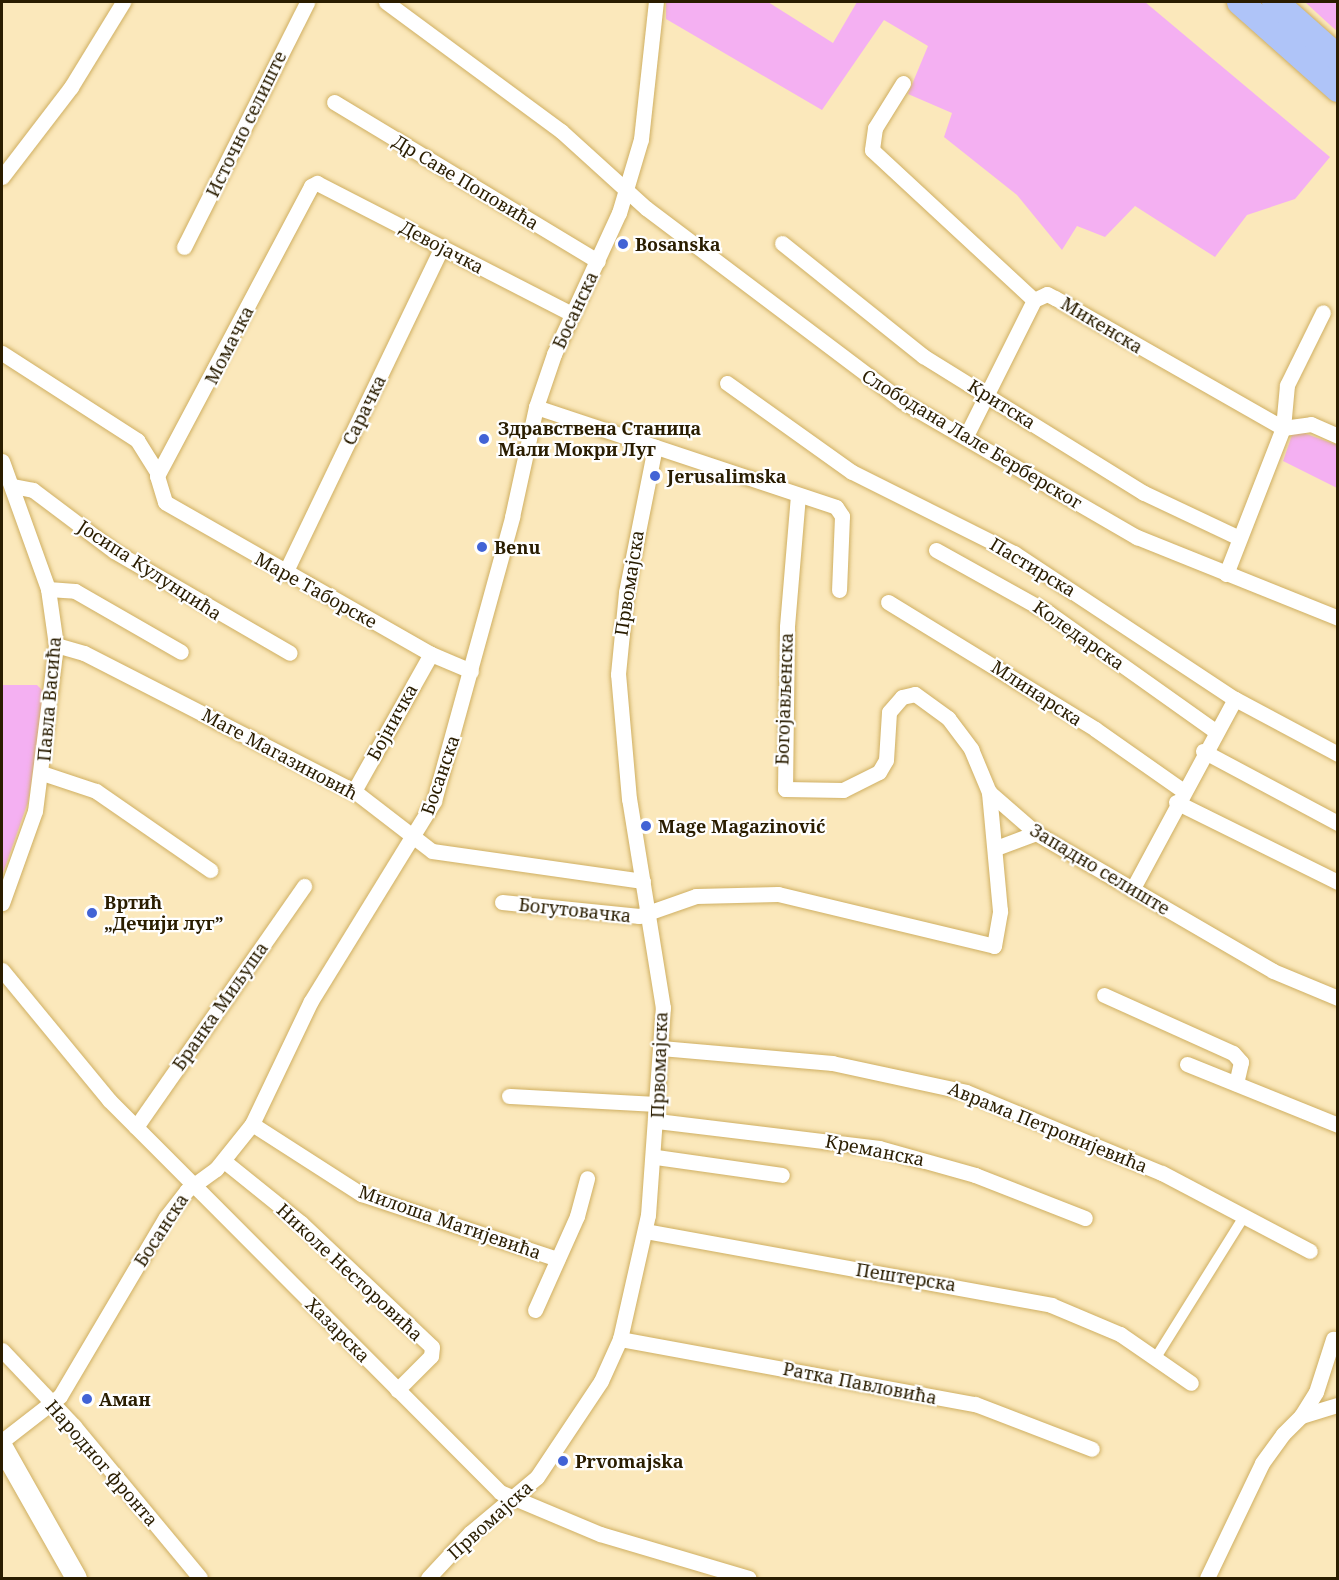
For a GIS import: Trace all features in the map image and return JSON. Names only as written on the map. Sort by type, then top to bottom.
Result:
[{"type":"highway","points":[[1240,2],[1338,89]]},
{"type":"highway","points":[[1275,2],[1338,58]]},
{"type":"main road","points":[[2,1447],[76,1578]]},
{"type":"street","points":[[2,177],[72,87],[123,2]]},
{"type":"street","name":"Источно селиште","points":[[184,247],[307,2]]},
{"type":"street","name":"Слободана Лале Берберског","points":[[386,2],[561,131],[626,189],[866,376],[1137,537],[1338,618]]},
{"type":"street","name":"Босанска","points":[[2,1442],[52,1404],[166,1217],[195,1184],[224,1161],[252,1124],[311,1001],[415,840],[441,785],[536,407],[572,314],[598,261],[626,189],[643,129],[656,2]]},
{"type":"street","name":"Микенска","points":[[903,83],[875,128],[873,150],[1034,300],[1047,294],[1055,298],[1283,428]]},
{"type":"street","name":"Др Саве Поповића","points":[[334,102],[598,261]]},
{"type":"street","name":"Девојачка","points":[[311,186],[325,185],[572,314]]},
{"type":"street","name":"Момачка","points":[[158,473],[311,186]]},
{"type":"street","name":"Критска","points":[[782,243],[896,338],[1144,493],[1239,538]]},
{"type":"street","name":"Сарачка","points":[[285,573],[442,248]]},
{"type":"street","points":[[967,434],[1034,300]]},
{"type":"street","points":[[1226,574],[1283,428],[1287,385],[1323,312]]},
{"type":"street","points":[[2,353],[88,414],[137,440],[158,473]]},
{"type":"street","name":"Пастирска","points":[[727,383],[834,461],[1023,558],[1235,699],[1338,754]]},
{"type":"street","points":[[536,407],[840,511],[838,590]]},
{"type":"street","points":[[1283,428],[1311,424],[1338,436]]},
{"type":"street","name":"Првомајска","points":[[428,1578],[470,1533],[512,1499],[562,1444],[621,1340],[645,1231],[656,1157],[663,1008],[622,751],[618,674],[626,592],[655,447]]},
{"type":"street","name":"Павла Васића","points":[[2,461],[13,486],[48,589],[56,645],[42,773],[31,831],[2,903]]},
{"type":"street","name":"Маре Таборске","points":[[158,473],[157,490],[165,502],[285,573],[431,654],[471,671]]},
{"type":"street","name":"Јосипа Кулунџића","points":[[13,486],[33,490],[114,551],[290,653]]},
{"type":"street","name":"Богојављенска","points":[[798,495],[787,627],[783,786],[793,793],[843,790],[875,775],[886,760],[889,712],[906,695]]},
{"type":"street","name":"Коледарска","points":[[936,550],[1049,613],[1215,731]]},
{"type":"street","points":[[48,589],[75,591],[181,652]]},
{"type":"street","name":"Млинарска","points":[[888,602],[1095,729],[1179,796],[1338,882]]},
{"type":"street","name":"Маге Магазиновић","points":[[56,645],[84,652],[354,791],[415,840],[443,854],[643,881]]},
{"type":"street","name":"Бојничка","points":[[354,791],[431,654]]},
{"type":"street","name":"Западно селиште","points":[[906,695],[920,696],[948,718],[971,749],[989,792],[1036,833],[1273,971],[1338,998]]},
{"type":"street","points":[[1132,890],[1203,751],[1235,699]]},
{"type":"street","points":[[1203,751],[1338,823]]},
{"type":"street","points":[[42,773],[96,791],[210,870]]},
{"type":"street","points":[[649,915],[696,896],[778,894],[994,946],[1000,910],[989,792]]},
{"type":"street","points":[[996,849],[1036,833]]},
{"type":"street","name":"Бранка Миљуша","points":[[136,1127],[304,886]]},
{"type":"street","name":"Богутовачка","points":[[502,902],[649,915]]},
{"type":"street","name":"Хазарска","points":[[2,970],[79,1068],[397,1390],[512,1499],[600,1534],[718,1575],[749,1578]]},
{"type":"street","points":[[1104,995],[1233,1053],[1240,1062],[1236,1083]]},
{"type":"street","name":"Аврама Петронијевића","points":[[661,1048],[789,1057],[933,1082],[1083,1138],[1245,1215],[1310,1251]]},
{"type":"street","points":[[1187,1064],[1338,1125]]},
{"type":"street","points":[[509,1096],[658,1104]]},
{"type":"street","name":"Креманска","points":[[657,1121],[879,1148],[975,1175],[1084,1218]]},
{"type":"street","name":"Милоша Матијевића","points":[[252,1124],[369,1197],[558,1259]]},
{"type":"street","points":[[656,1157],[782,1175]]},
{"type":"street","name":"Николе Несторовића","points":[[224,1161],[301,1223],[432,1347],[431,1356],[397,1390]]},
{"type":"street","name":"Милоша Матијевића","points":[[535,1310],[558,1259],[587,1178]]},
{"type":"street","points":[[1155,1359],[1245,1215]]},
{"type":"street","name":"Пештерска","points":[[645,1231],[1051,1305],[1120,1334],[1191,1383]]},
{"type":"street","points":[[1207,1578],[1262,1463],[1301,1416],[1316,1392],[1333,1339]]},
{"type":"street","name":"Ратка Павловића","points":[[621,1340],[975,1404],[1092,1449]]},
{"type":"street","name":"Народног фронта","points":[[2,1350],[52,1404],[200,1578]]},
{"type":"street","points":[[1301,1416],[1338,1405]]},
{"type":"shaded area","points":[[666,2],[768,2],[833,43],[857,2],[1145,2],[1330,157],[1295,199],[1247,215],[1215,257],[1135,206],[1105,237],[1077,226],[1062,250],[1017,195],[944,137],[952,113],[908,94],[928,46],[884,20],[822,110],[666,19]]},
{"type":"shaded area","points":[[1305,2],[1337,2],[1337,31],[1330,25]]},
{"type":"shaded area","points":[[1301,432],[1337,445],[1337,488],[1283,461],[1292,435]]},
{"type":"shaded area","points":[[2,685],[37,685],[45,693],[28,802],[2,876]]},
{"type":"place","name":"Bosanska","points":[[623,244]]},
{"type":"place","name":"Здравствена Станица Мали Мокри Луг","points":[[484,439]]},
{"type":"place","name":"Jerusalimska","points":[[655,476]]},
{"type":"place","name":"Benu","points":[[482,547]]},
{"type":"place","name":"Mage Magazinović","points":[[646,826]]},
{"type":"place","name":"Вртић „Дечији луг”","points":[[92,913]]},
{"type":"place","name":"Аман","points":[[87,1399]]},
{"type":"place","name":"Prvomajska","points":[[563,1461]]}]
